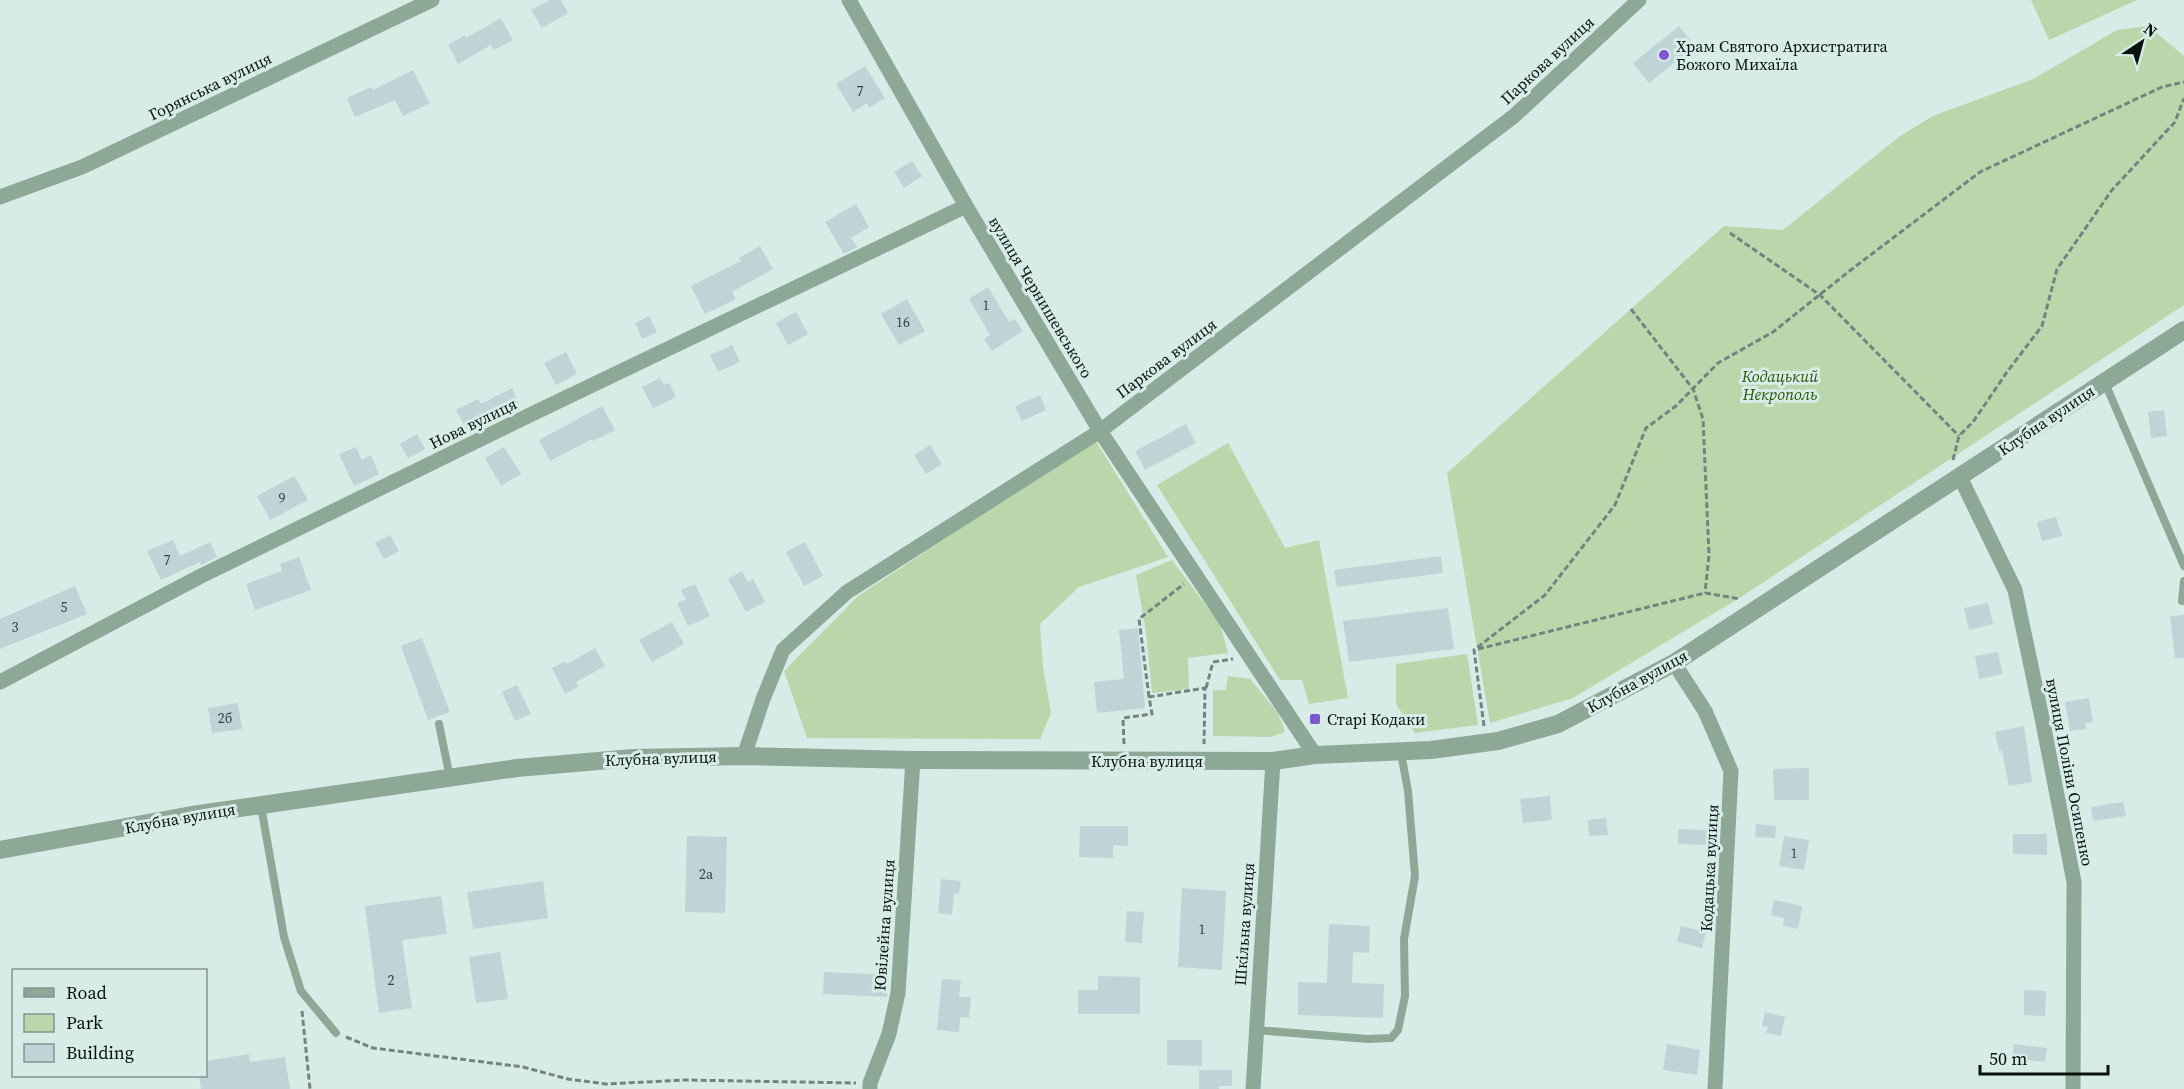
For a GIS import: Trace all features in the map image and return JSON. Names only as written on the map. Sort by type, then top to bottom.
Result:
[{"type":"street","name":"Горянська вулиця","points":[[0,197],[82,168],[432,0]]},
{"type":"street","name":"вулиця Чернишевського","points":[[849,0],[966,206],[1100,431],[1315,755]]},
{"type":"street","name":"Паркова вулиця","points":[[744,756],[763,699],[783,650],[847,592],[1100,431],[1514,116],[1639,0]]},
{"type":"street","name":"Нова вулиця","points":[[0,682],[201,576],[534,412],[966,206]]},
{"type":"street","name":"Клубна вулиця","points":[[0,850],[192,815],[517,768],[633,758],[744,756],[913,760],[1273,761],[1315,755],[1400,751],[1498,741],[1558,724],[1674,663],[2184,330]]},
{"type":"street","name":"вулиця Поліни Осипенко","points":[[1960,477],[2014,590],[2074,882],[2073,1089]]},
{"type":"street","name":"Кодацька вулиця","points":[[1674,663],[1705,711],[1731,771],[1716,1089]]},
{"type":"street","name":"Ювілейна вулиця","points":[[870,1086],[889,1034],[898,993],[913,760]]},
{"type":"street","name":"Шкільна вулиця","points":[[1253,1089],[1273,761]]},
{"type":"lane","points":[[2104,381],[2184,566]]},
{"type":"lane","points":[[2182,601],[2184,581]]},
{"type":"lane","points":[[439,724],[450,778]]},
{"type":"lane","points":[[1256,1030],[1368,1039],[1391,1038],[1398,1030],[1406,996],[1404,939],[1415,876],[1408,791],[1400,751]]},
{"type":"lane","points":[[261,805],[284,937],[301,991],[336,1033]]},
{"type":"path","points":[[1474,650],[1545,595],[1615,505],[1646,428],[1676,406],[1718,363],[1773,332],[1980,172],[2162,87],[2184,81]]},
{"type":"path","points":[[1960,477],[1951,465],[1959,436],[1973,422],[2042,326],[2056,269],[2112,190],[2175,122],[2184,98]]},
{"type":"path","points":[[1731,233],[1820,295],[1959,436]]},
{"type":"path","points":[[1631,309],[1693,389],[1703,419],[1709,555],[1705,593]]},
{"type":"path","points":[[1125,761],[1123,718],[1152,714],[1139,619],[1195,575]]},
{"type":"path","points":[[1474,650],[1705,593],[1766,603]]},
{"type":"path","points":[[1474,650],[1487,743]]},
{"type":"path","points":[[1203,761],[1205,688],[1213,662],[1249,656]]},
{"type":"path","points":[[1149,697],[1205,688]]},
{"type":"path","points":[[301,991],[310,1089]]},
{"type":"path","points":[[336,1033],[373,1048],[523,1067],[568,1079],[606,1084],[685,1080],[870,1086]]},
{"type":"green space","points":[[2031,0],[2137,0],[2049,40]]},
{"type":"green space","name":"Кодацький Некрополь","points":[[2148,26],[2184,56],[2184,305],[1741,597],[1573,698],[1490,723],[1447,473],[1724,226],[1783,230],[1900,136],[1933,116],[2033,79],[2117,30]]},
{"type":"green space","points":[[1095,440],[1168,557],[1079,587],[1040,624],[1043,667],[1051,713],[1040,739],[807,738],[784,671],[858,596]]},
{"type":"green space","points":[[1228,443],[1285,548],[1319,540],[1348,698],[1309,704],[1302,680],[1280,680],[1157,485]]},
{"type":"green space","points":[[1172,560],[1220,624],[1228,653],[1188,658],[1189,689],[1152,693],[1146,633],[1136,575]]},
{"type":"green space","points":[[1467,654],[1478,725],[1415,733],[1396,704],[1396,664]]},
{"type":"green space","points":[[1228,676],[1250,679],[1278,713],[1285,732],[1271,737],[1213,736],[1213,690],[1226,690]]},
{"type":"building","points":[[550,0],[561,0],[568,13],[542,28],[531,10]]},
{"type":"building","points":[[501,18],[513,40],[494,50],[491,45],[458,64],[448,45],[465,35],[466,38]]},
{"type":"building","name":"Храм Святого Архистратига Божого Михаїла","points":[[1679,26],[1695,46],[1649,83],[1633,63]]},
{"type":"building","points":[[865,66],[885,98],[869,108],[867,103],[853,112],[836,84]]},
{"type":"building","points":[[413,70],[430,103],[403,116],[395,100],[355,117],[347,98],[371,87],[373,90]]},
{"type":"building","points":[[912,161],[922,176],[904,188],[894,172]]},
{"type":"building","points":[[856,204],[869,227],[851,238],[857,247],[844,254],[825,222]]},
{"type":"building","points":[[760,246],[773,269],[732,292],[736,299],[705,314],[691,286],[741,261],[739,258]]},
{"type":"building","points":[[988,287],[1009,322],[1015,319],[1023,331],[992,351],[984,339],[990,335],[969,299]]},
{"type":"building","points":[[907,299],[925,331],[899,345],[881,314]]},
{"type":"building","points":[[796,312],[808,334],[788,345],[776,323]]},
{"type":"building","points":[[649,316],[657,332],[642,339],[635,323]]},
{"type":"building","points":[[732,345],[740,362],[718,372],[710,355]]},
{"type":"building","points":[[566,352],[577,374],[556,385],[544,363]]},
{"type":"building","points":[[660,378],[664,385],[669,383],[676,397],[653,408],[642,387]]},
{"type":"building","points":[[512,388],[519,404],[467,430],[456,410],[478,399],[481,404]]},
{"type":"building","points":[[1040,395],[1046,410],[1022,421],[1015,406]]},
{"type":"building","points":[[602,406],[615,430],[550,461],[539,440]]},
{"type":"building","points":[[2164,410],[2167,436],[2151,438],[2148,412]]},
{"type":"building","points":[[1186,424],[1196,443],[1145,470],[1135,451]]},
{"type":"building","points":[[417,434],[425,449],[408,458],[400,444]]},
{"type":"building","points":[[930,445],[942,464],[926,474],[914,455]]},
{"type":"building","points":[[356,447],[362,460],[371,455],[379,474],[354,486],[339,454]]},
{"type":"building","points":[[504,447],[521,474],[501,486],[485,458]]},
{"type":"building","points":[[294,476],[308,500],[270,520],[257,496]]},
{"type":"building","points":[[2056,517],[2062,536],[2042,541],[2037,522]]},
{"type":"building","points":[[390,535],[399,551],[384,559],[375,543]]},
{"type":"building","points":[[173,540],[180,556],[210,542],[217,557],[201,565],[200,562],[161,580],[147,551]]},
{"type":"building","points":[[805,542],[823,576],[804,586],[786,552]]},
{"type":"building","points":[[1441,556],[1443,573],[1337,587],[1334,570]]},
{"type":"building","points":[[299,557],[311,590],[255,610],[246,584],[282,571],[280,564]]},
{"type":"building","points":[[742,571],[748,582],[753,579],[765,602],[746,612],[728,579]]},
{"type":"building","points":[[695,584],[710,616],[688,626],[677,603],[686,599],[681,590]]},
{"type":"building","points":[[75,586],[87,614],[0,649],[0,619]]},
{"type":"building","points":[[1988,603],[1993,624],[1969,630],[1964,608]]},
{"type":"building","points":[[1448,608],[1454,649],[1349,662],[1343,621]]},
{"type":"building","points":[[2184,615],[2184,658],[2175,658],[2170,616]]},
{"type":"building","points":[[672,622],[684,644],[652,662],[639,640]]},
{"type":"building","points":[[1138,628],[1145,708],[1097,713],[1094,682],[1124,679],[1119,630]]},
{"type":"building","points":[[422,638],[450,712],[428,720],[401,646]]},
{"type":"building","points":[[595,648],[605,666],[576,682],[578,687],[565,694],[552,668],[566,661],[567,664]]},
{"type":"building","points":[[1998,652],[2003,674],[1979,679],[1975,656]]},
{"type":"building","points":[[517,685],[531,714],[515,721],[502,692]]},
{"type":"building","points":[[2089,698],[2093,722],[2085,723],[2086,729],[2070,731],[2065,702]]},
{"type":"building","points":[[238,703],[242,729],[212,733],[208,708]]},
{"type":"building","points":[[2024,726],[2032,782],[2009,786],[2002,751],[1999,751],[1995,732]]},
{"type":"building","points":[[1809,768],[1809,800],[1774,800],[1773,769]]},
{"type":"building","points":[[1550,796],[1552,820],[1523,823],[1520,799]]},
{"type":"building","points":[[2123,802],[2126,816],[2093,821],[2091,807]]},
{"type":"building","points":[[1606,818],[1608,835],[1589,836],[1588,820]]},
{"type":"building","points":[[1756,824],[1776,826],[1775,838],[1755,837]]},
{"type":"building","points":[[1080,826],[1128,826],[1128,846],[1113,845],[1113,858],[1079,857]]},
{"type":"building","points":[[1678,829],[1707,830],[1706,845],[1678,844]]},
{"type":"building","points":[[2013,834],[2047,834],[2047,855],[2013,854]]},
{"type":"building","points":[[687,836],[727,837],[725,913],[685,912]]},
{"type":"building","points":[[1784,836],[1809,840],[1804,870],[1779,866]]},
{"type":"building","points":[[941,879],[961,881],[959,894],[954,893],[952,915],[938,913]]},
{"type":"building","points":[[543,881],[548,918],[473,929],[467,892]]},
{"type":"building","points":[[1182,888],[1226,891],[1222,970],[1178,967]]},
{"type":"building","points":[[441,896],[447,934],[402,940],[412,1008],[379,1013],[365,906]]},
{"type":"building","points":[[1774,900],[1802,906],[1798,929],[1783,926],[1784,918],[1771,915]]},
{"type":"building","points":[[1127,911],[1144,912],[1142,943],[1125,942]]},
{"type":"building","points":[[1329,924],[1370,926],[1369,953],[1353,952],[1352,983],[1384,984],[1383,1018],[1298,1015],[1298,982],[1327,983]]},
{"type":"building","points":[[1681,926],[1706,932],[1702,948],[1677,942]]},
{"type":"building","points":[[500,952],[508,999],[476,1003],[469,957]]},
{"type":"building","points":[[824,972],[889,975],[887,997],[823,994]]},
{"type":"building","points":[[1098,976],[1140,977],[1140,1014],[1078,1014],[1078,990],[1098,990]]},
{"type":"building","points":[[942,979],[961,980],[959,997],[971,997],[969,1018],[960,1017],[959,1032],[937,1030]]},
{"type":"building","points":[[2024,990],[2046,991],[2045,1016],[2024,1015]]},
{"type":"building","points":[[1765,1012],[1785,1017],[1781,1036],[1766,1033],[1768,1027],[1762,1026]]},
{"type":"building","points":[[1167,1040],[1202,1040],[1202,1066],[1167,1065]]},
{"type":"building","points":[[1667,1044],[1700,1050],[1697,1075],[1663,1070]]},
{"type":"building","points":[[2014,1044],[2047,1048],[2045,1062],[2012,1058]]},
{"type":"building","points":[[249,1054],[250,1062],[285,1057],[290,1089],[201,1089],[199,1077],[207,1077],[207,1061]]},
{"type":"building","points":[[1199,1070],[1232,1070],[1232,1086],[1219,1086],[1219,1089],[1199,1089]]},
{"type":"place","name":"Храм Святого Архистратига Божого Михаїла","points":[[1664,55]]},
{"type":"place","name":"Старі Кодаки","points":[[1315,719]]}]
